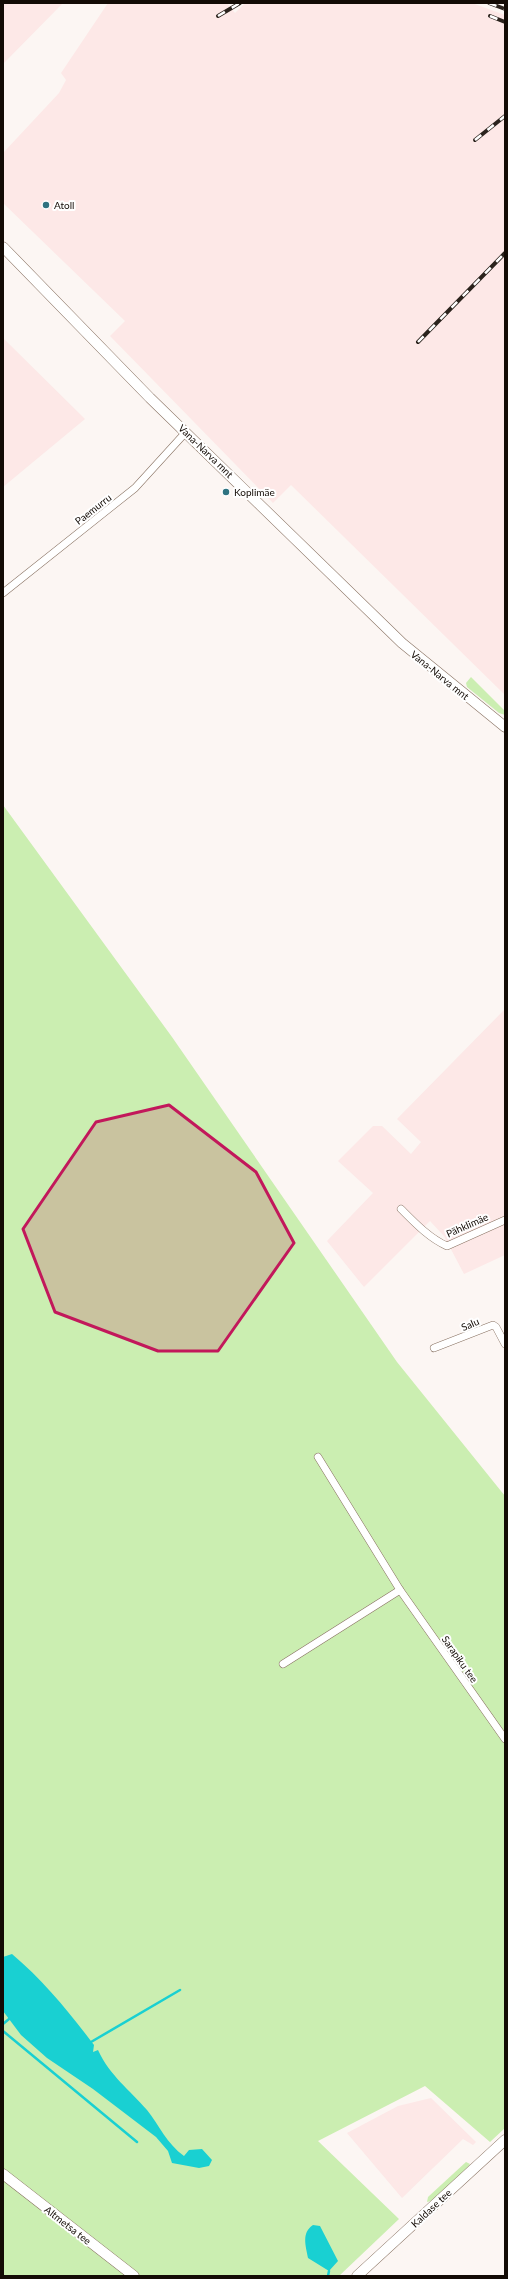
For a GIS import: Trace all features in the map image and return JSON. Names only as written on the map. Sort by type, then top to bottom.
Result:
[{"type":"main road","name":"Vana-Narva mnt","points":[[3,247],[186,432],[402,644],[505,727]]},
{"type":"main road","name":"Kaldase tee","points":[[357,2276],[505,2140]]},
{"type":"main road","name":"Altmetsa tee","points":[[3,2174],[134,2276]]},
{"type":"street","name":"Paemurru","points":[[3,593],[135,488],[186,432]]},
{"type":"street","name":"Pähklimäe","points":[[401,1209],[418,1226],[440,1243],[447,1246],[505,1220]]},
{"type":"street","name":"Salu","points":[[434,1348],[445,1346],[493,1325],[496,1327],[505,1344]]},
{"type":"street","name":"Sarapiku tee","points":[[318,1457],[400,1590],[505,1739]]},
{"type":"street","points":[[283,1664],[400,1590]]},
{"type":"highlighted area","points":[[169,1105],[256,1172],[294,1243],[218,1351],[158,1351],[55,1312],[23,1229],[96,1122]]},
{"type":"shaded area","points":[[3,3],[63,3],[3,64]]},
{"type":"shaded area","points":[[108,3],[227,3],[235,13],[245,3],[472,3],[505,15],[505,695],[291,485],[273,503],[110,336],[125,321],[3,203],[3,153],[59,93],[66,80],[61,73]]},
{"type":"shaded area","points":[[3,338],[85,419],[3,487]]},
{"type":"shaded area","points":[[505,1009],[505,1255],[464,1274],[444,1236],[430,1221],[364,1287],[327,1241],[373,1193],[338,1161],[373,1126],[382,1126],[411,1154],[421,1142],[397,1119]]},
{"type":"shaded area","points":[[431,2098],[476,2142],[473,2145],[463,2139],[402,2198],[347,2133],[398,2106]]},
{"type":"green space","points":[[471,677],[505,711],[505,715],[499,713],[467,687],[466,683]]},
{"type":"green space","points":[[3,805],[172,1037],[397,1362],[505,1496],[505,2128],[490,2142],[425,2086],[318,2141],[399,2219],[339,2276],[3,2275]]},
{"type":"green space","points":[[466,2162],[470,2164],[467,2169],[431,2201],[427,2202],[428,2197]]},
{"type":"water","points":[[12,1954],[35,1975],[66,2009],[94,2045],[93,2052],[98,2050],[108,2067],[147,2110],[173,2146],[184,2156],[189,2150],[202,2149],[212,2160],[209,2166],[199,2168],[172,2163],[168,2151],[156,2137],[93,2089],[47,2058],[21,2035],[3,2011],[3,1957]]},
{"type":"water","points":[[313,2225],[320,2226],[338,2261],[329,2271],[308,2258],[305,2240],[309,2228]]},
{"type":"waterway","points":[[91,2042],[180,1990]]},
{"type":"waterway","points":[[3,2024],[9,2019]]},
{"type":"waterway","points":[[3,2031],[137,2142]]},
{"type":"waterway","points":[[328,2276],[329,2271]]},
{"type":"railway","points":[[218,16],[240,3]]},
{"type":"railway","points":[[489,3],[505,9]]},
{"type":"railway","points":[[490,16],[505,22]]},
{"type":"railway","points":[[475,140],[505,116]]},
{"type":"railway","points":[[418,342],[505,253]]},
{"type":"place","name":"Atoll","points":[[46,205]]},
{"type":"place","name":"Koplimäe","points":[[226,492]]}]
